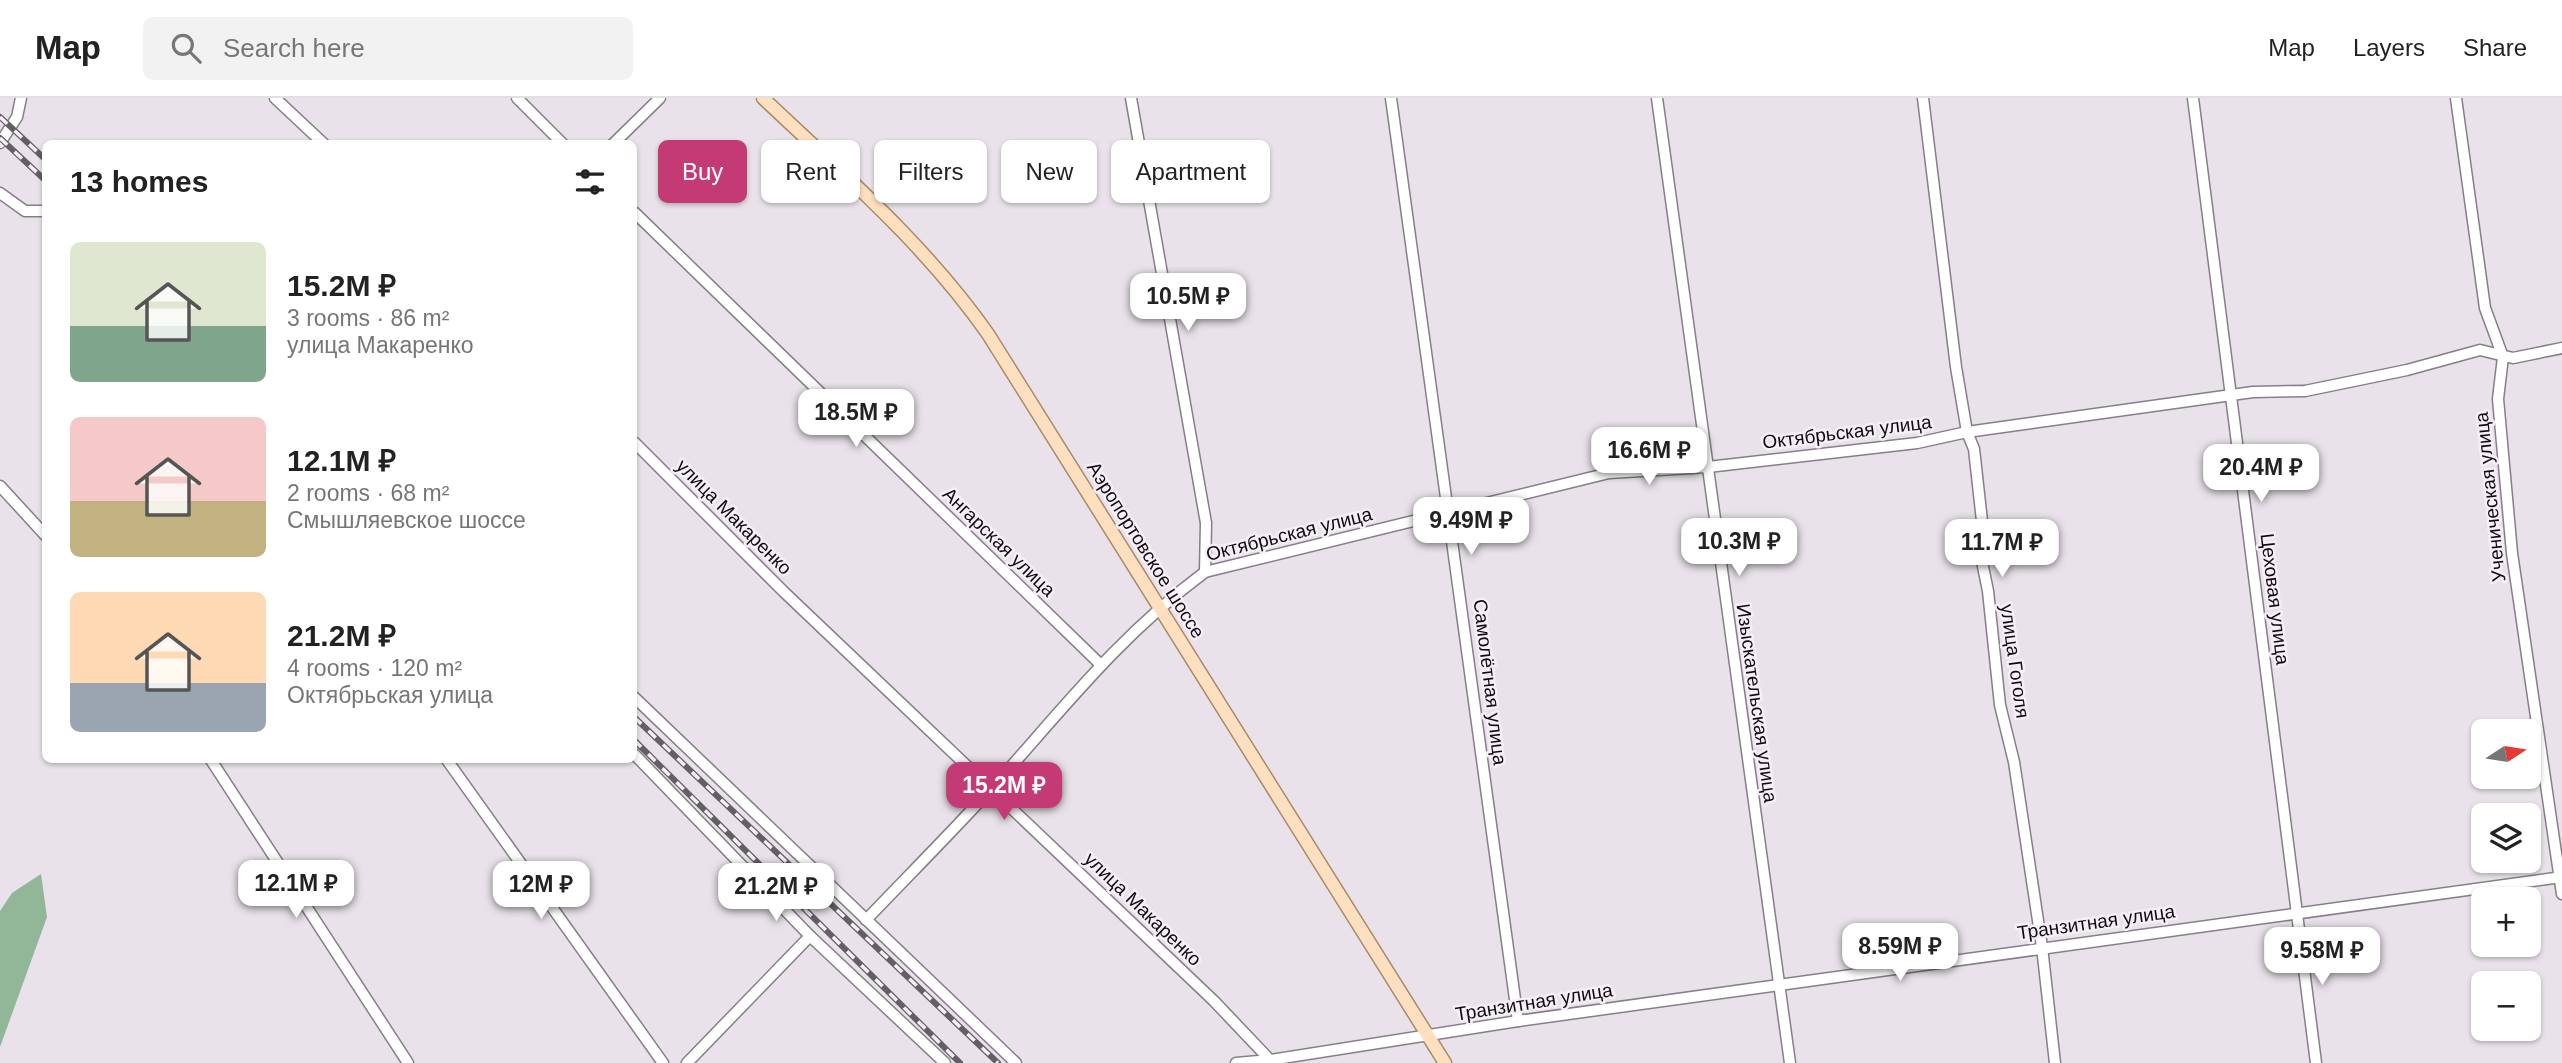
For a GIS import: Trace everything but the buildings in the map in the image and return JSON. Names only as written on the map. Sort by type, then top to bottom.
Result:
[{"type":"main road","name":"Аэропортовское шоссе","points":[[763,98],[887,216],[956,289],[1159,606],[1445,1063]]},
{"type":"street","points":[[0,143],[17,117],[22,98]]},
{"type":"street","points":[[275,98],[320,140]]},
{"type":"street","points":[[517,98],[560,140]]},
{"type":"street","points":[[617,140],[660,98]]},
{"type":"street","points":[[1131,98],[1206,523],[1205,572]]},
{"type":"street","name":"Самолётная улица","points":[[1391,98],[1518,1021]]},
{"type":"street","name":"Изыскательская улица","points":[[1657,98],[1790,1063]]},
{"type":"street","name":"улица Гоголя","points":[[1923,98],[1952,342],[1967,432],[1974,449],[1982,522],[1979,547],[1989,591],[2000,705],[2014,762],[2042,947],[2054,1063]]},
{"type":"street","name":"Цеховая улица","points":[[2193,98],[2316,1063]]},
{"type":"street","name":"Ученическая улица","points":[[2456,98],[2485,308],[2503,357],[2498,399],[2512,553],[2562,894]]},
{"type":"street","points":[[0,194],[25,211],[42,211]]},
{"type":"street","name":"Ангарская улица","points":[[637,215],[1100,664]]},
{"type":"street","name":"Октябрьская улица","points":[[866,920],[991,789],[1100,664],[1159,606],[1205,572],[1609,473],[1708,467],[1917,443],[1967,432],[2231,395],[2305,391],[2372,378],[2480,350],[2513,358],[2562,348]]},
{"type":"street","name":"улица Макаренко","points":[[637,445],[784,592],[1195,982],[1270,1060]]},
{"type":"street","points":[[0,486],[42,532]]},
{"type":"street","points":[[637,700],[1016,1063]]},
{"type":"street","points":[[637,757],[810,936],[945,1063]]},
{"type":"street","points":[[213,763],[408,1063]]},
{"type":"street","points":[[449,763],[663,1063]]},
{"type":"street","name":"Транзитная улица","points":[[1427,1036],[1777,984],[2561,877]]},
{"type":"street","points":[[687,1063],[810,936]]},
{"type":"street","points":[[1236,1063],[1427,1036]]},
{"type":"green space","points":[[41,874],[47,917],[0,1047],[0,911],[12,893]]},
{"type":"railway","points":[[0,117],[42,156]]},
{"type":"railway","points":[[0,138],[42,177]]},
{"type":"railway","points":[[637,720],[998,1063]]},
{"type":"railway","points":[[637,743],[960,1063]]}]
